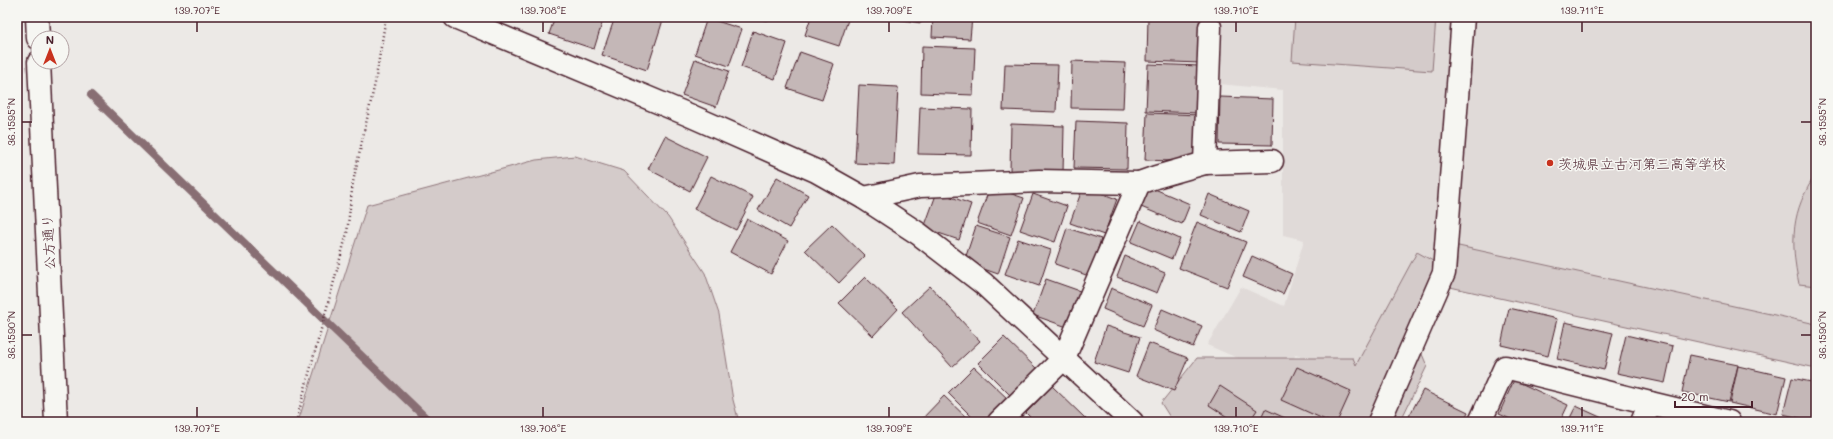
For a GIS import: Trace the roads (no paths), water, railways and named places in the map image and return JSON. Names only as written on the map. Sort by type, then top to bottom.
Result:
[{"type":"street","points":[[37,17],[38,30]]},
{"type":"street","points":[[455,17],[767,149],[816,171],[864,198],[919,234],[984,284],[1132,422]]},
{"type":"street","points":[[1379,422],[1444,273],[1463,17]]},
{"type":"street","points":[[1205,163],[1210,27]]},
{"type":"street","name":"公方通り","points":[[39,70],[56,422]]},
{"type":"street","points":[[864,198],[920,186],[1039,181],[1139,183],[1205,163],[1272,161]]},
{"type":"street","points":[[999,422],[1064,358],[1139,183]]},
{"type":"street","points":[[1480,422],[1505,367],[1646,413],[1729,422]]},
{"type":"waterway","points":[[91,95],[430,422]]},
{"type":"place","name":"茨城県立古河第三高等学校","points":[[1550,163]]}]
